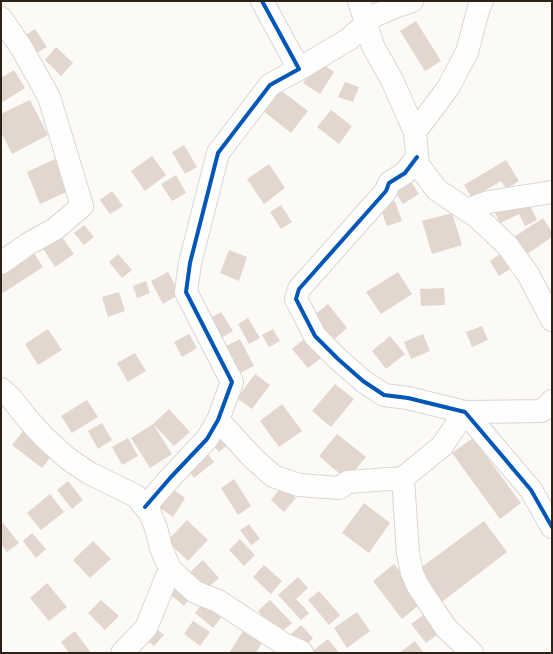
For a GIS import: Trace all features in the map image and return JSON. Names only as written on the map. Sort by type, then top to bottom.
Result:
[{"type":"street","points":[[262,1],[299,68]]},
{"type":"street","points":[[359,1],[373,46],[392,80],[412,123],[415,132],[418,165],[437,190],[476,216],[507,245],[528,274],[552,320]]},
{"type":"street","points":[[145,507],[207,439],[218,420],[232,382],[186,292],[190,263],[218,153],[270,85],[349,39],[374,16],[412,1]]},
{"type":"street","points":[[415,132],[448,88],[467,52],[482,1]]},
{"type":"street","points":[[1,18],[21,47],[49,97],[82,206],[55,229],[28,244],[1,263]]},
{"type":"street","points":[[417,157],[405,173],[389,183],[386,190],[299,289],[296,299],[315,336],[338,359],[369,385],[384,395],[408,398],[465,412],[542,411],[552,401]]},
{"type":"street","points":[[466,210],[488,202],[552,192]]},
{"type":"street","points":[[1,389],[44,438],[67,458],[89,473],[136,496],[150,512],[161,548],[170,569],[195,592],[218,601],[284,644],[302,653]]},
{"type":"street","points":[[218,420],[254,459],[273,476],[299,485],[339,488],[348,482],[403,478],[442,446],[465,412]]},
{"type":"street","points":[[465,412],[531,490],[552,527]]},
{"type":"street","points":[[403,478],[408,553],[412,573],[418,586],[446,628],[472,653]]},
{"type":"street","points":[[122,653],[146,628],[170,569]]},
{"type":"building","points":[[416,21],[441,61],[425,71],[400,31]]},
{"type":"building","points":[[35,29],[47,47],[33,55],[22,37]]},
{"type":"building","points":[[56,47],[73,63],[61,76],[45,60]]},
{"type":"building","points":[[318,61],[334,72],[320,94],[303,83]]},
{"type":"building","points":[[14,70],[25,88],[1,103],[1,78]]},
{"type":"building","points":[[345,82],[359,87],[353,102],[338,97]]},
{"type":"building","points":[[279,89],[308,111],[291,133],[262,110]]},
{"type":"building","points":[[30,100],[48,135],[12,154],[1,132],[1,114]]},
{"type":"building","points":[[331,110],[352,126],[339,144],[317,127]]},
{"type":"building","points":[[184,145],[197,167],[185,174],[172,152]]},
{"type":"building","points":[[152,156],[166,175],[145,191],[131,171]]},
{"type":"building","points":[[55,159],[69,191],[40,204],[27,172]]},
{"type":"building","points":[[506,160],[519,181],[506,189],[501,181],[472,198],[464,185]]},
{"type":"building","points":[[269,164],[285,188],[264,204],[247,179]]},
{"type":"building","points":[[406,174],[419,194],[403,204],[390,185]]},
{"type":"building","points":[[176,175],[186,193],[172,201],[161,184]]},
{"type":"building","points":[[112,191],[123,206],[110,214],[100,200]]},
{"type":"building","points":[[526,197],[537,220],[525,226],[519,214],[500,223],[494,211]]},
{"type":"building","points":[[395,201],[402,221],[387,226],[380,207]]},
{"type":"building","points":[[281,205],[292,222],[281,229],[270,212]]},
{"type":"building","points":[[452,213],[462,245],[432,254],[422,221]]},
{"type":"building","points":[[543,218],[552,232],[552,237],[520,259],[508,241]]},
{"type":"building","points":[[84,225],[94,237],[84,245],[74,233]]},
{"type":"building","points":[[60,234],[74,254],[55,267],[42,247]]},
{"type":"building","points":[[32,250],[43,267],[3,293],[1,290],[1,270]]},
{"type":"building","points":[[229,250],[247,257],[239,281],[220,273]]},
{"type":"building","points":[[118,254],[132,270],[122,278],[109,262]]},
{"type":"building","points":[[500,254],[510,269],[499,276],[490,261]]},
{"type":"building","points":[[168,272],[180,294],[163,304],[151,281]]},
{"type":"building","points":[[398,272],[412,294],[381,314],[366,292]]},
{"type":"building","points":[[146,281],[150,293],[137,298],[133,286]]},
{"type":"building","points":[[444,288],[445,305],[421,306],[420,289]]},
{"type":"building","points":[[119,292],[125,311],[108,317],[102,297]]},
{"type":"building","points":[[328,304],[347,328],[331,342],[311,318]]},
{"type":"building","points":[[221,312],[233,331],[221,338],[209,319]]},
{"type":"building","points":[[248,318],[260,338],[249,344],[238,324]]},
{"type":"building","points":[[482,326],[488,340],[472,347],[466,332]]},
{"type":"building","points":[[48,329],[62,350],[38,365],[25,344]]},
{"type":"building","points":[[273,329],[280,341],[269,347],[262,335]]},
{"type":"building","points":[[189,334],[197,348],[182,357],[174,342]]},
{"type":"building","points":[[423,334],[430,351],[411,359],[404,342]]},
{"type":"building","points":[[308,336],[324,356],[308,368],[292,349]]},
{"type":"building","points":[[390,336],[405,354],[386,369],[372,351]]},
{"type":"building","points":[[240,339],[254,366],[236,375],[222,348]]},
{"type":"building","points":[[135,353],[146,371],[128,382],[117,363]]},
{"type":"building","points":[[255,374],[270,385],[252,409],[237,398]]},
{"type":"building","points":[[335,384],[354,399],[331,427],[312,411]]},
{"type":"building","points":[[87,400],[98,417],[72,433],[61,416]]},
{"type":"building","points":[[282,404],[302,431],[279,447],[260,421]]},
{"type":"building","points":[[169,409],[190,432],[174,446],[153,424]]},
{"type":"building","points":[[102,423],[112,440],[98,449],[88,431]]},
{"type":"building","points":[[153,424],[172,454],[150,468],[131,438]]},
{"type":"building","points":[[219,430],[230,443],[219,452],[208,439]]},
{"type":"building","points":[[23,431],[53,454],[42,468],[12,445]]},
{"type":"building","points":[[337,434],[366,457],[347,480],[319,456]]},
{"type":"building","points":[[128,438],[138,456],[122,465],[112,447]]},
{"type":"building","points":[[473,438],[521,503],[500,519],[452,453]]},
{"type":"building","points":[[204,449],[214,462],[194,478],[184,465]]},
{"type":"building","points":[[234,479],[251,506],[238,515],[221,488]]},
{"type":"building","points":[[68,481],[83,500],[72,509],[57,490]]},
{"type":"building","points":[[167,485],[185,498],[173,517],[154,504]]},
{"type":"building","points":[[282,486],[296,498],[284,512],[271,500]]},
{"type":"building","points":[[50,494],[64,512],[41,530],[27,513]]},
{"type":"building","points":[[364,503],[390,523],[369,553],[342,533]]},
{"type":"building","points":[[187,520],[208,540],[188,561],[167,541]]},
{"type":"building","points":[[484,521],[507,552],[439,604],[415,572]]},
{"type":"building","points":[[3,523],[19,543],[7,552],[1,544],[1,524]]},
{"type":"building","points":[[249,524],[260,539],[251,545],[240,530]]},
{"type":"building","points":[[32,533],[46,549],[36,558],[23,541]]},
{"type":"building","points":[[240,539],[255,555],[244,566],[229,550]]},
{"type":"building","points":[[93,541],[111,559],[90,578],[73,560]]},
{"type":"building","points":[[203,560],[219,578],[204,591],[188,574]]},
{"type":"building","points":[[394,564],[423,602],[402,619],[373,581]]},
{"type":"building","points":[[264,565],[282,581],[271,594],[253,577]]},
{"type":"building","points":[[298,577],[308,588],[296,599],[309,613],[301,620],[278,595]]},
{"type":"building","points":[[174,579],[193,594],[184,606],[165,590]]},
{"type":"building","points":[[47,583],[67,607],[49,621],[30,598]]},
{"type":"building","points":[[319,591],[340,615],[329,625],[308,600]]},
{"type":"building","points":[[101,600],[119,616],[105,630],[88,613]]},
{"type":"building","points":[[205,600],[223,615],[213,628],[195,613]]},
{"type":"building","points":[[270,600],[292,623],[279,634],[258,611]]},
{"type":"building","points":[[357,612],[370,631],[347,648],[334,628]]},
{"type":"building","points":[[426,613],[441,632],[426,643],[411,624]]},
{"type":"building","points":[[193,621],[210,632],[200,646],[184,634]]},
{"type":"building","points":[[301,625],[313,638],[303,648],[290,635]]},
{"type":"building","points":[[154,627],[164,635],[154,646],[144,638]]},
{"type":"building","points":[[75,631],[91,653],[69,653],[61,642]]},
{"type":"building","points":[[243,631],[262,643],[256,653],[229,653]]},
{"type":"building","points":[[328,639],[339,653],[313,653],[312,651]]},
{"type":"building","points":[[415,641],[424,653],[399,653]]},
{"type":"cycle path","points":[[145,507],[207,439],[218,420],[232,382],[186,292],[190,263],[218,153],[270,85],[299,69],[262,1]]},
{"type":"cycle path","points":[[417,157],[405,173],[389,183],[386,191],[299,289],[296,299],[315,336],[363,381],[384,395],[408,398],[465,412],[531,490],[552,527]]}]
